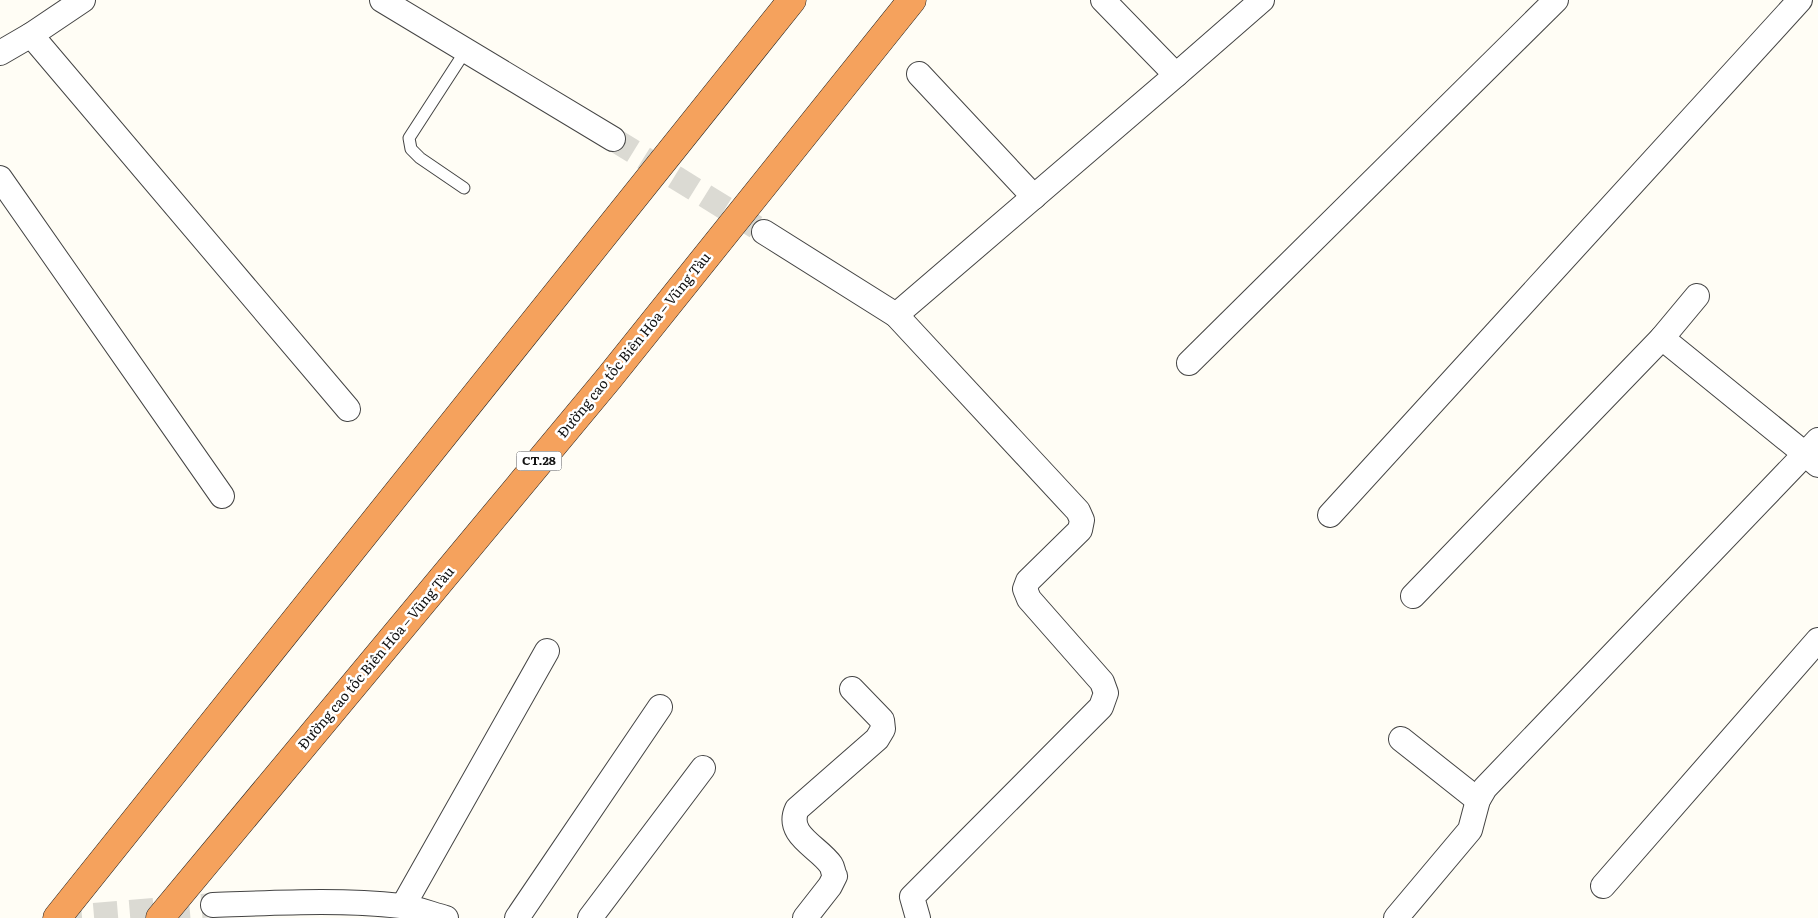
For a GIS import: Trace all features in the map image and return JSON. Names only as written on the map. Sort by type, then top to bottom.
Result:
[{"type":"highway","points":[[57,918],[792,0]]},
{"type":"highway","name":"Đường cao tốc Biên Hòa – Vũng Tàu","points":[[160,918],[609,378],[912,0]]},
{"type":"street","points":[[382,0],[613,139]]},
{"type":"street","points":[[1103,0],[1176,75]]},
{"type":"street","points":[[896,315],[1262,0]]},
{"type":"street","points":[[1188,363],[1556,0]]},
{"type":"street","points":[[1330,515],[1800,0]]},
{"type":"street","points":[[0,53],[32,35],[76,2]]},
{"type":"street","points":[[32,35],[348,409]]},
{"type":"street","points":[[919,74],[1034,197]]},
{"type":"street","points":[[0,178],[222,496]]},
{"type":"street","points":[[764,232],[896,315],[1078,511],[1082,520],[1080,530],[1028,581],[1025,589],[1029,599],[1102,682],[1106,693],[1101,707],[912,897],[918,918]]},
{"type":"street","points":[[1413,596],[1662,338],[1697,296]]},
{"type":"street","points":[[1396,918],[1470,830],[1478,800],[1485,788],[1814,453],[1662,338]]},
{"type":"street","points":[[1603,886],[1818,640]]},
{"type":"street","points":[[403,906],[547,651]]},
{"type":"street","points":[[804,918],[830,886],[835,876],[831,865],[803,838],[796,826],[794,817],[797,809],[877,739],[883,729],[882,720],[852,689]]},
{"type":"street","points":[[517,918],[660,707]]},
{"type":"street","points":[[1401,739],[1478,800]]},
{"type":"street","points":[[590,918],[703,768]]},
{"type":"street","points":[[224,909],[252,902],[349,903],[403,906],[446,918]]},
{"type":"lane","points":[[464,188],[410,149],[409,138],[466,50]]},
{"type":"tunnel","points":[[613,139],[764,232]]},
{"type":"tunnel","points":[[58,918],[213,905]]}]
